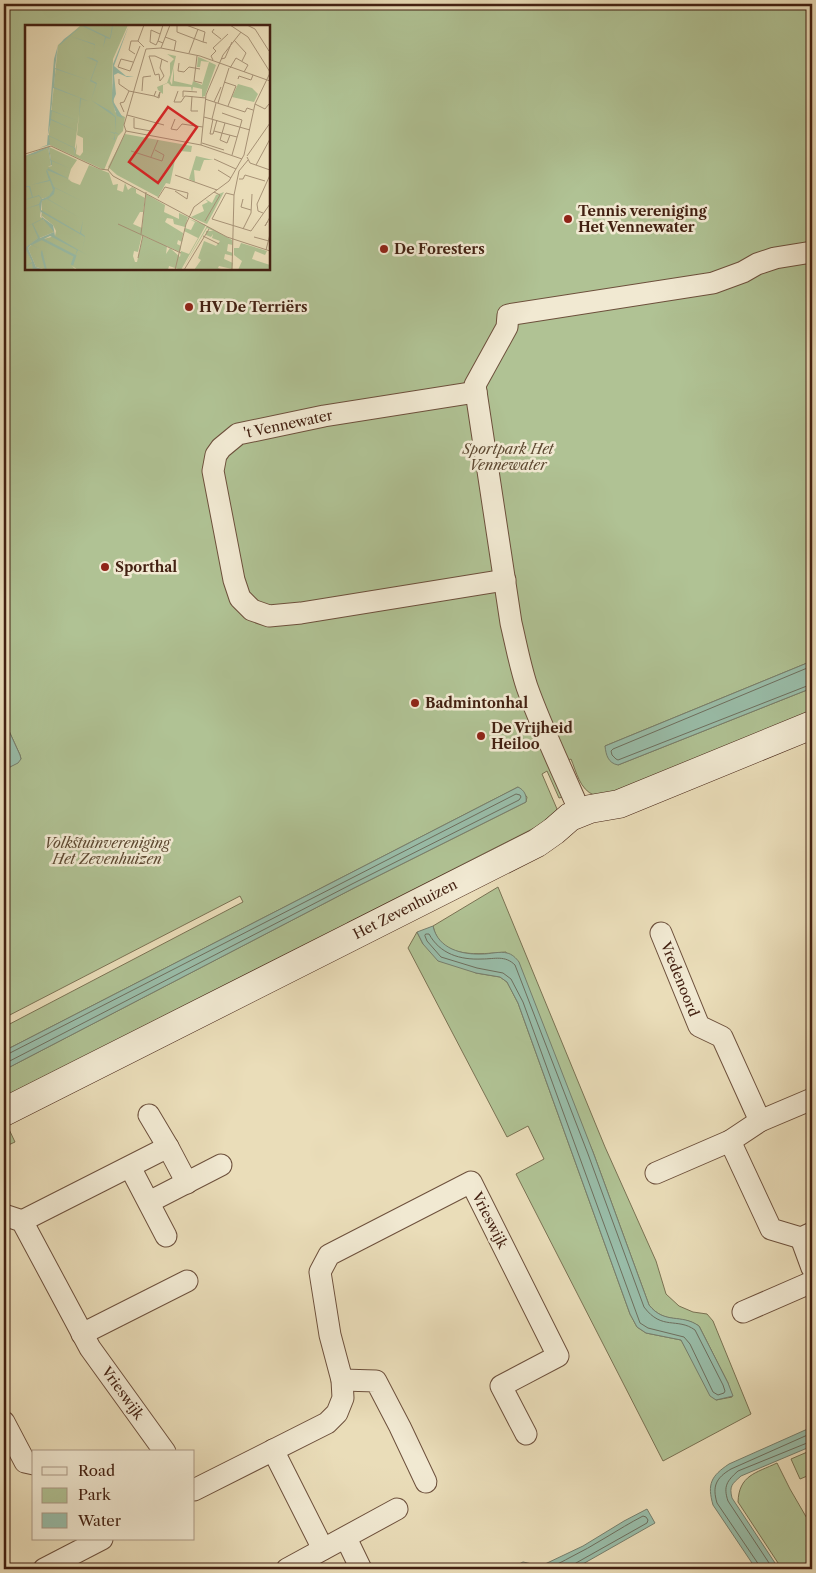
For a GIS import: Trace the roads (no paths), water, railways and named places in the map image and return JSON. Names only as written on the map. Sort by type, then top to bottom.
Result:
[{"type":"street","points":[[580,812],[540,722],[527,686],[511,623],[475,385],[506,327],[508,315],[713,283],[774,258],[812,252]]},
{"type":"street","name":"'t Vennewater","points":[[476,392],[324,416],[238,434],[221,448],[216,455],[213,471],[234,580],[240,598],[252,610],[269,616],[302,613],[505,580]]},
{"type":"street","name":"Het Zevenhuizen","points":[[4,1112],[537,844],[570,816],[599,806],[619,804],[812,725]]},
{"type":"street","name":"Vredenoord","points":[[661,934],[699,1026],[722,1037],[760,1121]]},
{"type":"street","points":[[656,1173],[730,1141],[760,1121],[812,1099]]},
{"type":"street","points":[[149,1115],[187,1183]]},
{"type":"street","points":[[730,1141],[771,1229],[806,1235],[812,1268]]},
{"type":"street","name":"Vrieswijk","points":[[164,1450],[90,1348],[13,1218],[130,1167],[168,1147]]},
{"type":"street","points":[[149,1202],[221,1165]]},
{"type":"street","points":[[130,1167],[166,1236]]},
{"type":"street","name":"Vrieswijk","points":[[195,1489],[326,1423],[337,1413],[343,1398],[342,1380],[330,1335],[320,1272],[329,1255],[471,1182],[558,1356],[501,1386],[526,1434]]},
{"type":"street","points":[[82,1334],[187,1281]]},
{"type":"street","points":[[743,1312],[812,1282]]},
{"type":"street","points":[[342,1380],[376,1380],[426,1482]]},
{"type":"street","points":[[4,1422],[25,1462],[32,1464]]},
{"type":"street","points":[[273,1450],[323,1550]]},
{"type":"street","points":[[287,1569],[397,1509]]},
{"type":"street","points":[[346,1538],[361,1569]]},
{"type":"street","points":[[44,1569],[67,1564],[92,1542]]},
{"type":"water","points":[[812,661],[812,688],[618,765],[608,758],[605,746]]},
{"type":"water","points":[[4,720],[21,759],[18,763],[4,770],[9,757],[3,738]]},
{"type":"water","points":[[518,787],[525,793],[526,802],[354,888],[4,1070],[4,1051]]},
{"type":"water","points":[[433,926],[436,934],[445,945],[459,952],[475,954],[507,953],[514,956],[519,962],[593,1152],[649,1305],[661,1315],[686,1320],[699,1326],[733,1396],[716,1400],[710,1396],[681,1340],[646,1333],[637,1327],[630,1314],[518,1003],[507,982],[500,977],[476,973],[438,961],[423,944],[417,932]]},
{"type":"water","points":[[812,1427],[812,1446],[741,1476],[732,1485],[732,1498],[779,1569],[756,1569],[713,1505],[710,1491],[712,1481],[729,1464]]},
{"type":"water","points":[[647,1509],[655,1523],[574,1569],[509,1569],[523,1562],[537,1565],[545,1564],[583,1546]]},
{"type":"place","name":"Tennis vereniging Het Vennewater","points":[[568,219]]},
{"type":"place","name":"De Foresters","points":[[384,249]]},
{"type":"place","name":"HV De Terriërs","points":[[189,307]]},
{"type":"place","name":"Sporthal","points":[[105,567]]},
{"type":"place","name":"Badmintonhal","points":[[415,703]]},
{"type":"place","name":"De Vrijheid Heiloo","points":[[481,736]]},
{"type":"park label","name":"Sportpark Het Vennewater","points":[[508,458]]},
{"type":"park label","name":"Volkstuinvereniging Het Zevenhuizen","points":[[107,852]]}]
